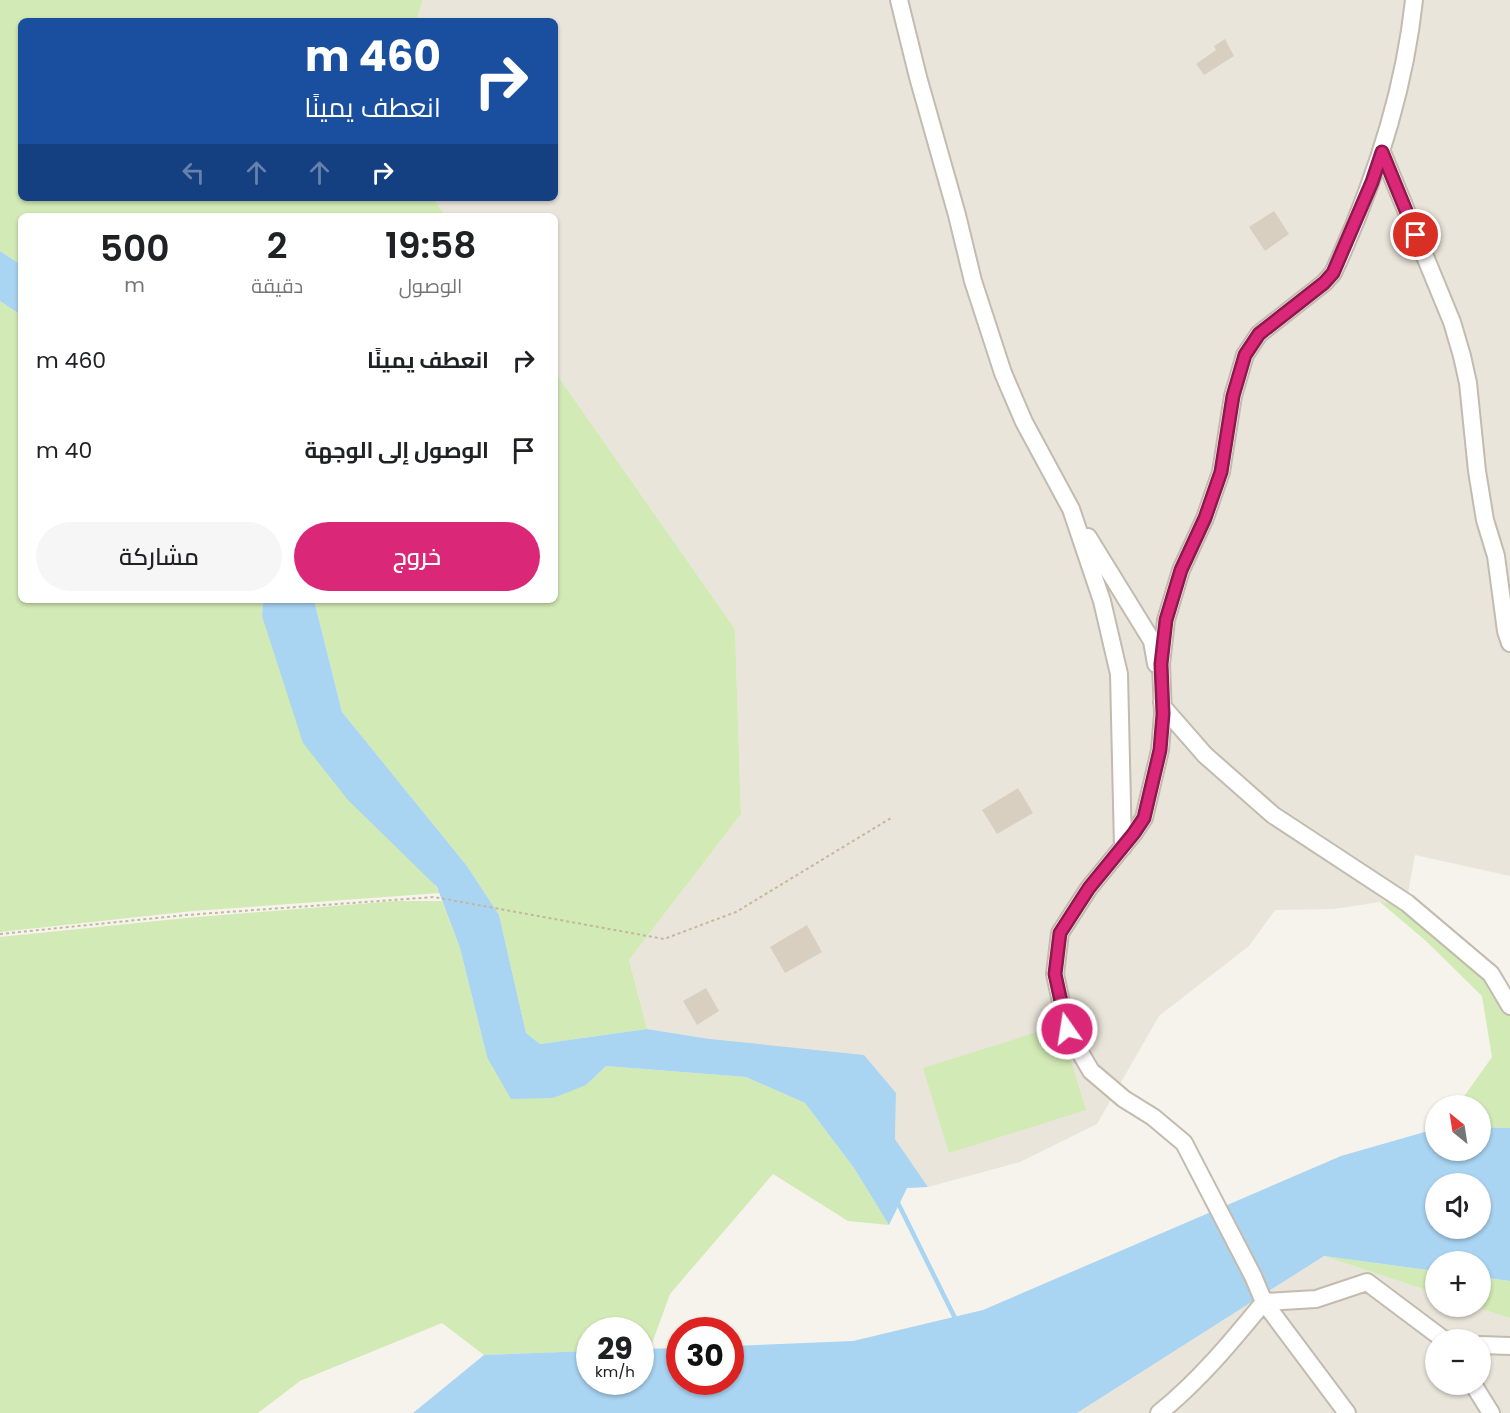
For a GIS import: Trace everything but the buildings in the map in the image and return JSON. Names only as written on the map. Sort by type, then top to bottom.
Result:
[{"type":"street","points":[[898,0],[973,281],[1003,374],[1024,422],[1071,509],[1152,641],[1163,707],[1205,755],[1273,815],[1407,903],[1491,975],[1510,1006]]},
{"type":"street","points":[[1347,1413],[1264,1302],[1253,1276],[1184,1143],[1153,1117],[1124,1100],[1090,1071],[1067,1029],[1055,974],[1060,933],[1089,888],[1144,818],[1160,750],[1163,707],[1161,664],[1166,620],[1181,570],[1205,518],[1221,472],[1233,396],[1245,355],[1259,334],[1324,283],[1333,273],[1372,182],[1382,152],[1411,30],[1414,0]]},
{"type":"street","points":[[1382,152],[1452,322],[1462,356],[1468,383],[1477,471],[1485,520],[1496,556],[1506,630],[1510,643]]},
{"type":"street","points":[[1071,509],[1102,601],[1119,674],[1123,847]]},
{"type":"street","points":[[1160,1413],[1177,1399],[1225,1349],[1264,1302],[1316,1299],[1367,1282],[1430,1329]]},
{"type":"street","points":[[1491,1345],[1510,1346]]},
{"type":"street","points":[[1480,1395],[1491,1413]]},
{"type":"path","points":[[0,934],[186,915],[434,897],[664,939],[736,912],[891,818]]},
{"type":"shaded area","points":[[423,0],[1510,0],[1510,876],[1415,855],[1406,904],[1380,902],[1334,909],[1275,910],[1249,946],[1159,1016],[1097,1124],[1020,1162],[928,1187],[895,1139],[896,1093],[710,1039],[647,1029],[629,960],[741,814],[735,629],[558,376],[558,213],[444,213],[435,201],[558,201],[558,18],[417,18]]},
{"type":"shaded area","points":[[1324,1256],[1425,1290],[1425,1317],[1491,1317],[1491,1312],[1510,1318],[1510,1413],[1077,1413]]},
{"type":"green space","points":[[0,0],[423,0],[417,18],[18,18],[18,201],[435,201],[444,213],[18,213],[18,263],[0,251]]},
{"type":"green space","points":[[0,301],[18,313],[18,603],[263,603],[262,616],[440,893],[193,911],[0,932]]},
{"type":"green space","points":[[558,376],[735,629],[741,814],[629,960],[647,1029],[540,1044],[526,1033],[499,915],[467,866],[342,712],[315,603],[558,603]]},
{"type":"green space","points":[[395,901],[442,901],[460,948],[487,1057],[586,1085],[606,1066],[746,1077],[805,1103],[854,1168],[889,1225],[848,1221],[773,1174],[670,1294],[654,1338],[654,1317],[576,1317],[576,1351],[484,1355],[442,1323],[300,1381],[258,1413],[0,1413],[0,937],[186,918]]},
{"type":"green space","points":[[1380,902],[1406,904],[1489,976],[1510,1008],[1510,1128],[1491,1127],[1491,1095],[1465,1095],[1492,1057],[1482,996],[1426,941]]},
{"type":"green space","points":[[1060,1025],[1086,1110],[949,1153],[923,1068]]},
{"type":"green space","points":[[1324,1256],[1425,1270],[1425,1290]]},
{"type":"green space","points":[[1491,1278],[1510,1281],[1510,1318],[1491,1312]]},
{"type":"water","points":[[0,251],[18,263],[18,313],[0,301]]},
{"type":"water","points":[[263,603],[315,603],[342,712],[467,866],[499,915],[526,1033],[540,1044],[647,1029],[710,1039],[864,1055],[896,1093],[895,1139],[928,1187],[907,1188],[889,1225],[854,1168],[805,1103],[746,1077],[606,1066],[586,1085],[553,1098],[511,1099],[487,1057],[460,948],[437,887],[348,800],[303,743],[262,616]]},
{"type":"water","points":[[1491,1127],[1510,1128],[1510,1281],[1491,1278],[1491,1251],[1425,1251],[1425,1270],[1324,1256],[1077,1413],[413,1413],[484,1355],[576,1351],[576,1395],[654,1395],[654,1349],[666,1348],[666,1395],[744,1395],[744,1345],[853,1341],[983,1310],[1341,1156],[1425,1132],[1425,1161],[1491,1161]]},
{"type":"waterway","points":[[897,1201],[957,1322]]},
{"type":"route","points":[[1067,1029],[1055,974],[1060,933],[1089,888],[1109,866],[1144,818],[1160,750],[1163,714],[1161,664],[1166,620],[1181,570],[1205,518],[1221,472],[1233,396],[1245,355],[1259,334],[1324,283],[1333,273],[1372,182],[1382,152],[1416,235]]}]
